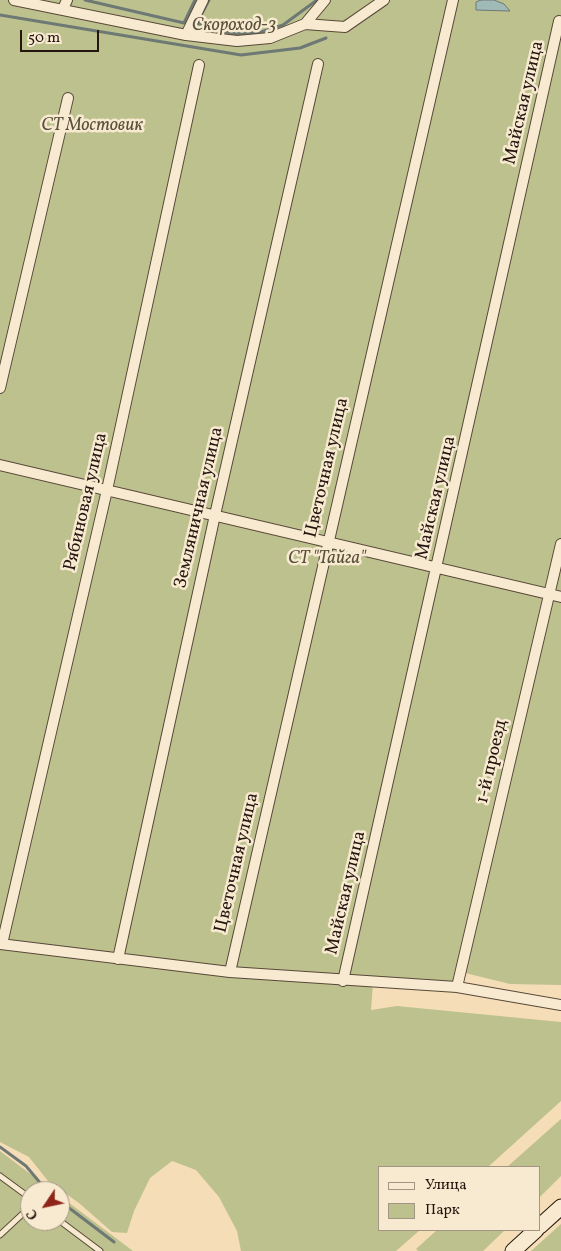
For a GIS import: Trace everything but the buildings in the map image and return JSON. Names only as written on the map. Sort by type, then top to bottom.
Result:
[{"type":"main road","points":[[541,1225],[561,1207]]},
{"type":"main road","points":[[513,1251],[535,1231]]},
{"type":"street","points":[[14,0],[65,5],[186,35],[237,41],[270,38],[305,24],[345,27],[384,0]]},
{"type":"street","points":[[186,35],[203,0]]},
{"type":"street","points":[[305,24],[325,0]]},
{"type":"street","name":"Цветочная улица","points":[[230,972],[453,0]]},
{"type":"street","name":"Майская улица","points":[[343,981],[438,568],[559,21]]},
{"type":"street","name":"Земляничная улица","points":[[118,959],[215,516],[318,64]]},
{"type":"street","name":"Рябиновая улица","points":[[1,945],[107,490],[199,65]]},
{"type":"street","points":[[0,388],[68,98]]},
{"type":"street","points":[[0,465],[561,597]]},
{"type":"street","name":"1-й проезд","points":[[457,987],[561,544]]},
{"type":"street","points":[[1,945],[230,972],[343,981],[457,987],[561,1005]]},
{"type":"lane","points":[[0,1176],[20,1191]]},
{"type":"lane","points":[[0,1235],[20,1216]]},
{"type":"lane","points":[[70,1228],[100,1251]]},
{"type":"green space","name":"СТ \"Тайга\"","points":[[0,0],[561,0],[561,985],[510,984],[461,972],[457,987],[373,983],[371,1010],[397,1006],[561,1022],[561,1101],[489,1166],[378,1166],[378,1231],[419,1231],[396,1251],[241,1251],[237,1231],[219,1197],[196,1170],[172,1161],[150,1178],[134,1211],[127,1233],[112,1232],[70,1197],[70,1181],[48,1181],[29,1157],[0,1142]]},
{"type":"green space","points":[[561,1119],[561,1176],[541,1196],[541,1166],[508,1166]]},
{"type":"green space","points":[[0,1151],[40,1181],[20,1181],[20,1231],[70,1231],[70,1204],[133,1251],[0,1251]]},
{"type":"green space","points":[[561,1224],[561,1251],[531,1251]]},
{"type":"green space","points":[[436,1231],[504,1231],[483,1251],[418,1251],[416,1249]]},
{"type":"water","points":[[494,0],[504,4],[510,11],[476,10],[476,2]]},
{"type":"waterway","points":[[85,0],[184,23],[195,0]]},
{"type":"waterway","points":[[209,0],[197,23],[229,33],[242,34],[261,32],[283,25],[317,0]]},
{"type":"waterway","points":[[0,15],[241,55],[300,48],[326,38]]},
{"type":"waterway","points":[[0,1147],[26,1166],[39,1181]]},
{"type":"waterway","points":[[70,1209],[114,1242]]},
{"type":"park label","name":"Скороход-3","points":[[234,27]]},
{"type":"park label","name":"СТ Мостовик","points":[[92,127]]}]
